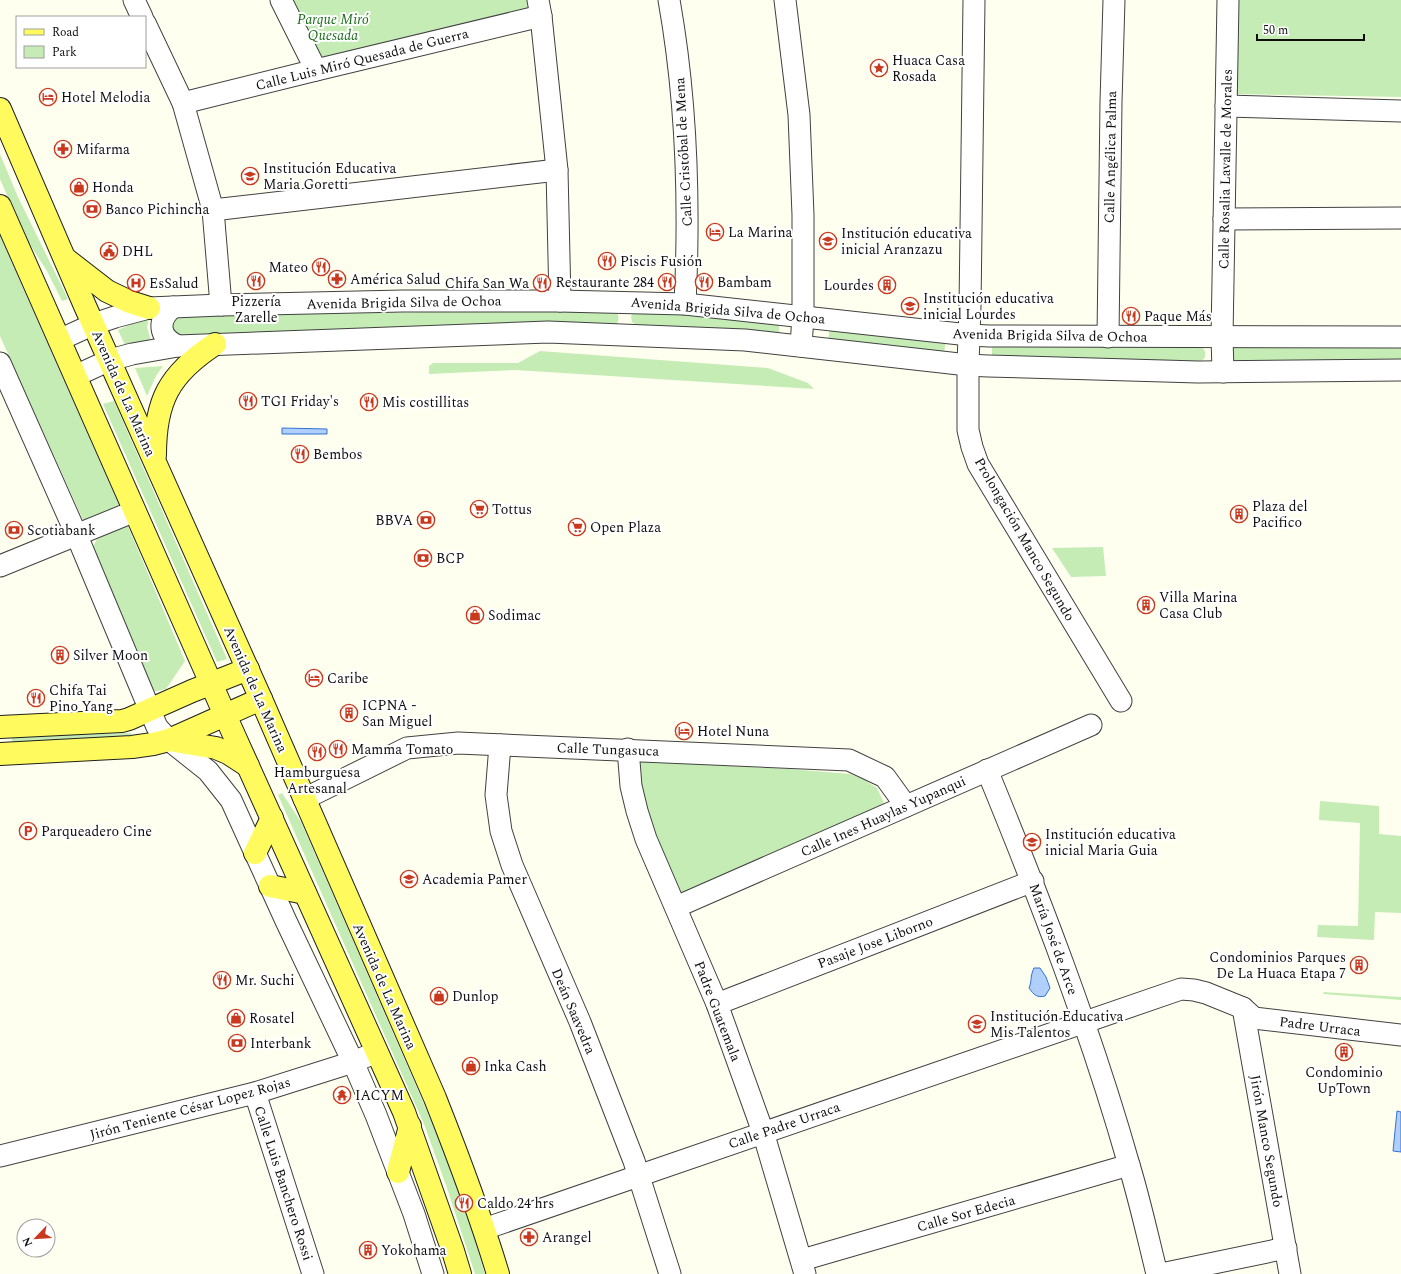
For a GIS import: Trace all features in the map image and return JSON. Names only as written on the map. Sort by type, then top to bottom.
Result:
[{"type":"main road","name":"Avenida de La Marina","points":[[0,109],[64,258],[248,669],[435,1098],[459,1157],[498,1274]]},
{"type":"main road","points":[[0,206],[248,766],[410,1126],[460,1274]]},
{"type":"main road","points":[[64,258],[107,292],[124,300],[149,308]]},
{"type":"main road","points":[[155,460],[155,434],[160,407],[169,388],[180,372],[195,357],[215,344]]},
{"type":"main road","points":[[150,710],[194,676],[199,668],[201,658]]},
{"type":"main road","points":[[0,727],[122,721],[248,669]]},
{"type":"main road","points":[[0,754],[132,747],[153,744],[169,740],[261,699]]},
{"type":"main road","points":[[169,740],[216,748],[228,753],[248,766]]},
{"type":"main road","points":[[254,853],[272,818]]},
{"type":"main road","points":[[270,886],[305,893]]},
{"type":"main road","points":[[398,1172],[410,1126]]},
{"type":"street","points":[[134,0],[142,16]]},
{"type":"street","points":[[281,0],[316,70]]},
{"type":"street","name":"Calle Cristóbal de Mena","points":[[669,0],[678,52],[687,174],[688,253],[685,304]]},
{"type":"street","points":[[785,0],[799,115],[803,216],[803,316],[801,346]]},
{"type":"street","name":"Prolongación Manco Segundo","points":[[974,0],[968,430],[978,464],[1121,701]]},
{"type":"street","name":"Calle Angélica Palma","points":[[1108,337],[1114,0]]},
{"type":"street","name":"Calle Rosalia Lavalle de Morales","points":[[1223,372],[1222,337],[1228,0]]},
{"type":"street","points":[[540,8],[557,170],[560,293]]},
{"type":"street","name":"Calle Luis Miró Quesada de Guerra","points":[[183,103],[316,70],[540,8]]},
{"type":"street","points":[[146,25],[183,103],[213,210],[221,305]]},
{"type":"street","points":[[1226,106],[1401,111]]},
{"type":"street","points":[[213,210],[557,170]]},
{"type":"street","points":[[1224,219],[1401,218]]},
{"type":"street","name":"Avenida Brigida Silva de Ochoa","points":[[59,340],[94,324],[149,308],[403,301],[560,293],[624,301],[685,304],[803,316],[969,335],[1108,337],[1401,337]]},
{"type":"street","points":[[624,301],[624,334]]},
{"type":"street","points":[[173,307],[167,312],[162,320],[162,328],[164,336],[170,343],[178,346]]},
{"type":"street","name":"Avenida Brigida Silva de Ochoa","points":[[75,376],[110,360],[132,354],[178,346],[548,332],[745,340],[968,365],[1223,372],[1401,370]]},
{"type":"street","points":[[0,363],[76,536],[157,727],[169,740],[208,771],[231,800],[254,853],[353,1062],[376,1116],[398,1172],[430,1273]]},
{"type":"street","points":[[0,566],[135,511]]},
{"type":"street","name":"Calle Ines Huaylas Yupanqui","points":[[676,907],[1091,725]]},
{"type":"street","name":"Calle Tungasuca","points":[[304,799],[407,748],[458,743],[628,749],[849,760],[885,777],[906,806]]},
{"type":"street","name":"Deán Saavedra","points":[[500,745],[496,795],[501,831],[512,864],[580,1022],[639,1175],[670,1274]]},
{"type":"street","name":"Padre Guatemala","points":[[628,749],[631,786],[646,838],[717,1004],[763,1132],[804,1267]]},
{"type":"street","name":"María José de Arce","points":[[987,770],[1033,881],[1084,1022],[1129,1165],[1157,1274]]},
{"type":"street","name":"Pasaje Jose Liborno","points":[[717,1004],[1033,881]]},
{"type":"street","name":"Padre Urraca","points":[[1084,1022],[1181,990],[1194,990],[1243,1008],[1254,1018],[1401,1035]]},
{"type":"street","name":"Padre Urraca","points":[[1243,1008],[1253,1005],[1296,1008],[1401,1021]]},
{"type":"street","name":"Jirón Manco Segundo","points":[[1243,1008],[1290,1274]]},
{"type":"street","name":"Calle Padre Urraca","points":[[484,1229],[1084,1022]]},
{"type":"street","name":"Jirón Teniente César Lopez Rojas","points":[[0,1156],[255,1092],[353,1062],[377,1052]]},
{"type":"street","name":"Calle Luis Banchero Rossi","points":[[255,1092],[313,1274]]},
{"type":"street","name":"Calle Sor Edecia","points":[[804,1267],[1129,1165]]},
{"type":"street","points":[[1161,1274],[1286,1248]]},
{"type":"green space","name":"Parque Miró Quesada","points":[[290,0],[527,0],[529,10],[317,59]]},
{"type":"green space","points":[[1237,0],[1401,0],[1401,97],[1235,94]]},
{"type":"green space","points":[[0,154],[18,197],[68,299],[62,301],[47,271],[25,237],[0,179]]},
{"type":"green space","points":[[0,236],[119,505],[84,522],[0,336]]},
{"type":"green space","points":[[637,308],[779,320],[779,333],[638,326],[632,322],[631,316]]},
{"type":"green space","points":[[613,309],[617,313],[618,317],[618,322],[615,327],[172,336],[170,316]]},
{"type":"green space","points":[[146,318],[149,319],[147,327],[151,341],[149,343],[125,345],[118,330]]},
{"type":"green space","points":[[830,326],[946,338],[944,354],[828,341]]},
{"type":"green space","points":[[1401,343],[1401,361],[1238,363],[1231,355],[1233,348],[1239,346]]},
{"type":"green space","points":[[992,344],[1198,345],[1204,349],[1205,354],[1204,359],[1198,362],[992,359]]},
{"type":"green space","points":[[540,351],[768,368],[808,383],[814,389],[515,370],[429,374],[429,366],[433,363],[518,363]]},
{"type":"green space","points":[[163,366],[156,376],[147,396],[135,368]]},
{"type":"green space","points":[[114,401],[227,659],[217,662],[103,404]]},
{"type":"green space","points":[[127,524],[185,661],[166,689],[152,692],[91,550],[97,539]]},
{"type":"green space","points":[[1103,547],[1106,576],[1071,577],[1052,548]]},
{"type":"green space","points":[[131,733],[132,744],[12,748],[12,737]]},
{"type":"green space","points":[[638,761],[790,769],[850,774],[863,779],[877,788],[886,807],[680,898],[651,832],[642,795]]},
{"type":"green space","points":[[282,793],[301,822],[419,1092],[444,1152],[466,1212],[485,1274],[475,1274],[424,1124],[278,795]]},
{"type":"green space","points":[[1320,801],[1379,806],[1379,834],[1401,836],[1401,913],[1375,912],[1374,940],[1317,937],[1318,925],[1358,926],[1360,823],[1319,820]]},
{"type":"green space","points":[[1324,992],[1401,997],[1401,1000],[1323,994]]},
{"type":"water","points":[[282,428],[327,429],[327,434],[282,434]]},
{"type":"water","points":[[1034,968],[1040,968],[1046,977],[1050,988],[1045,996],[1040,997],[1036,995],[1029,988]]},
{"type":"water","points":[[1397,1111],[1401,1112],[1401,1152],[1393,1151]]},
{"type":"place","name":"Huaca Casa Rosada","points":[[879,68]]},
{"type":"place","name":"Hotel Melodia","points":[[48,97]]},
{"type":"place","name":"Mifarma","points":[[63,149]]},
{"type":"place","name":"Institución Educativa Maria Goretti","points":[[250,176]]},
{"type":"place","name":"Honda","points":[[79,187]]},
{"type":"place","name":"Banco Pichincha","points":[[92,209]]},
{"type":"place","name":"La Marina","points":[[715,232]]},
{"type":"place","name":"Institución educativa inicial Aranzazu","points":[[828,241]]},
{"type":"place","name":"DHL","points":[[109,251]]},
{"type":"place","name":"Piscis Fusión","points":[[607,261]]},
{"type":"place","name":"Mateo","points":[[321,267]]},
{"type":"place","name":"América Salud","points":[[337,279]]},
{"type":"place","name":"Pizzería Zarelle","points":[[256,281]]},
{"type":"place","name":"Restaurante 284","points":[[667,282]]},
{"type":"place","name":"Bambam","points":[[704,282]]},
{"type":"place","name":"EsSalud","points":[[136,283]]},
{"type":"place","name":"Chifa San Wa","points":[[542,283]]},
{"type":"place","name":"Lourdes","points":[[887,285]]},
{"type":"place","name":"Institución educativa inicial Lourdes","points":[[910,306]]},
{"type":"place","name":"Paque Más","points":[[1131,316]]},
{"type":"place","name":"TGI Friday's","points":[[248,401]]},
{"type":"place","name":"Mis costillitas","points":[[369,402]]},
{"type":"place","name":"Bembos","points":[[300,454]]},
{"type":"place","name":"Tottus","points":[[479,509]]},
{"type":"place","name":"Plaza del Pacifico","points":[[1239,514]]},
{"type":"place","name":"BBVA","points":[[426,520]]},
{"type":"place","name":"Open Plaza","points":[[577,527]]},
{"type":"place","name":"Scotiabank","points":[[14,530]]},
{"type":"place","name":"BCP","points":[[423,558]]},
{"type":"place","name":"Villa Marina Casa Club","points":[[1146,605]]},
{"type":"place","name":"Sodimac","points":[[475,615]]},
{"type":"place","name":"Silver Moon","points":[[60,655]]},
{"type":"place","name":"Caribe","points":[[314,678]]},
{"type":"place","name":"Chifa Tai Pino Yang","points":[[36,698]]},
{"type":"place","name":"ICPNA - San Miguel","points":[[349,713]]},
{"type":"place","name":"Hotel Nuna","points":[[684,731]]},
{"type":"place","name":"Mamma Tomato","points":[[338,749]]},
{"type":"place","name":"Hamburguesa Artesanal","points":[[317,752]]},
{"type":"place","name":"Parqueadero Cine","points":[[28,831]]},
{"type":"place","name":"Institución educativa inicial Maria Guia","points":[[1032,842]]},
{"type":"place","name":"Academia Pamer","points":[[409,879]]},
{"type":"place","name":"Condominios Parques De La Huaca Etapa 7","points":[[1359,965]]},
{"type":"place","name":"Mr. Suchi","points":[[222,980]]},
{"type":"place","name":"Dunlop","points":[[439,996]]},
{"type":"place","name":"Rosatel","points":[[236,1018]]},
{"type":"place","name":"Institución Educativa Mis Talentos","points":[[977,1024]]},
{"type":"place","name":"Interbank","points":[[237,1043]]},
{"type":"place","name":"Condominio UpTown","points":[[1344,1052]]},
{"type":"place","name":"Inka Cash","points":[[471,1066]]},
{"type":"place","name":"IACYM","points":[[342,1095]]},
{"type":"place","name":"Caldo 24 hrs","points":[[464,1203]]},
{"type":"place","name":"Arangel","points":[[529,1237]]},
{"type":"place","name":"Yokohama","points":[[368,1250]]}]
